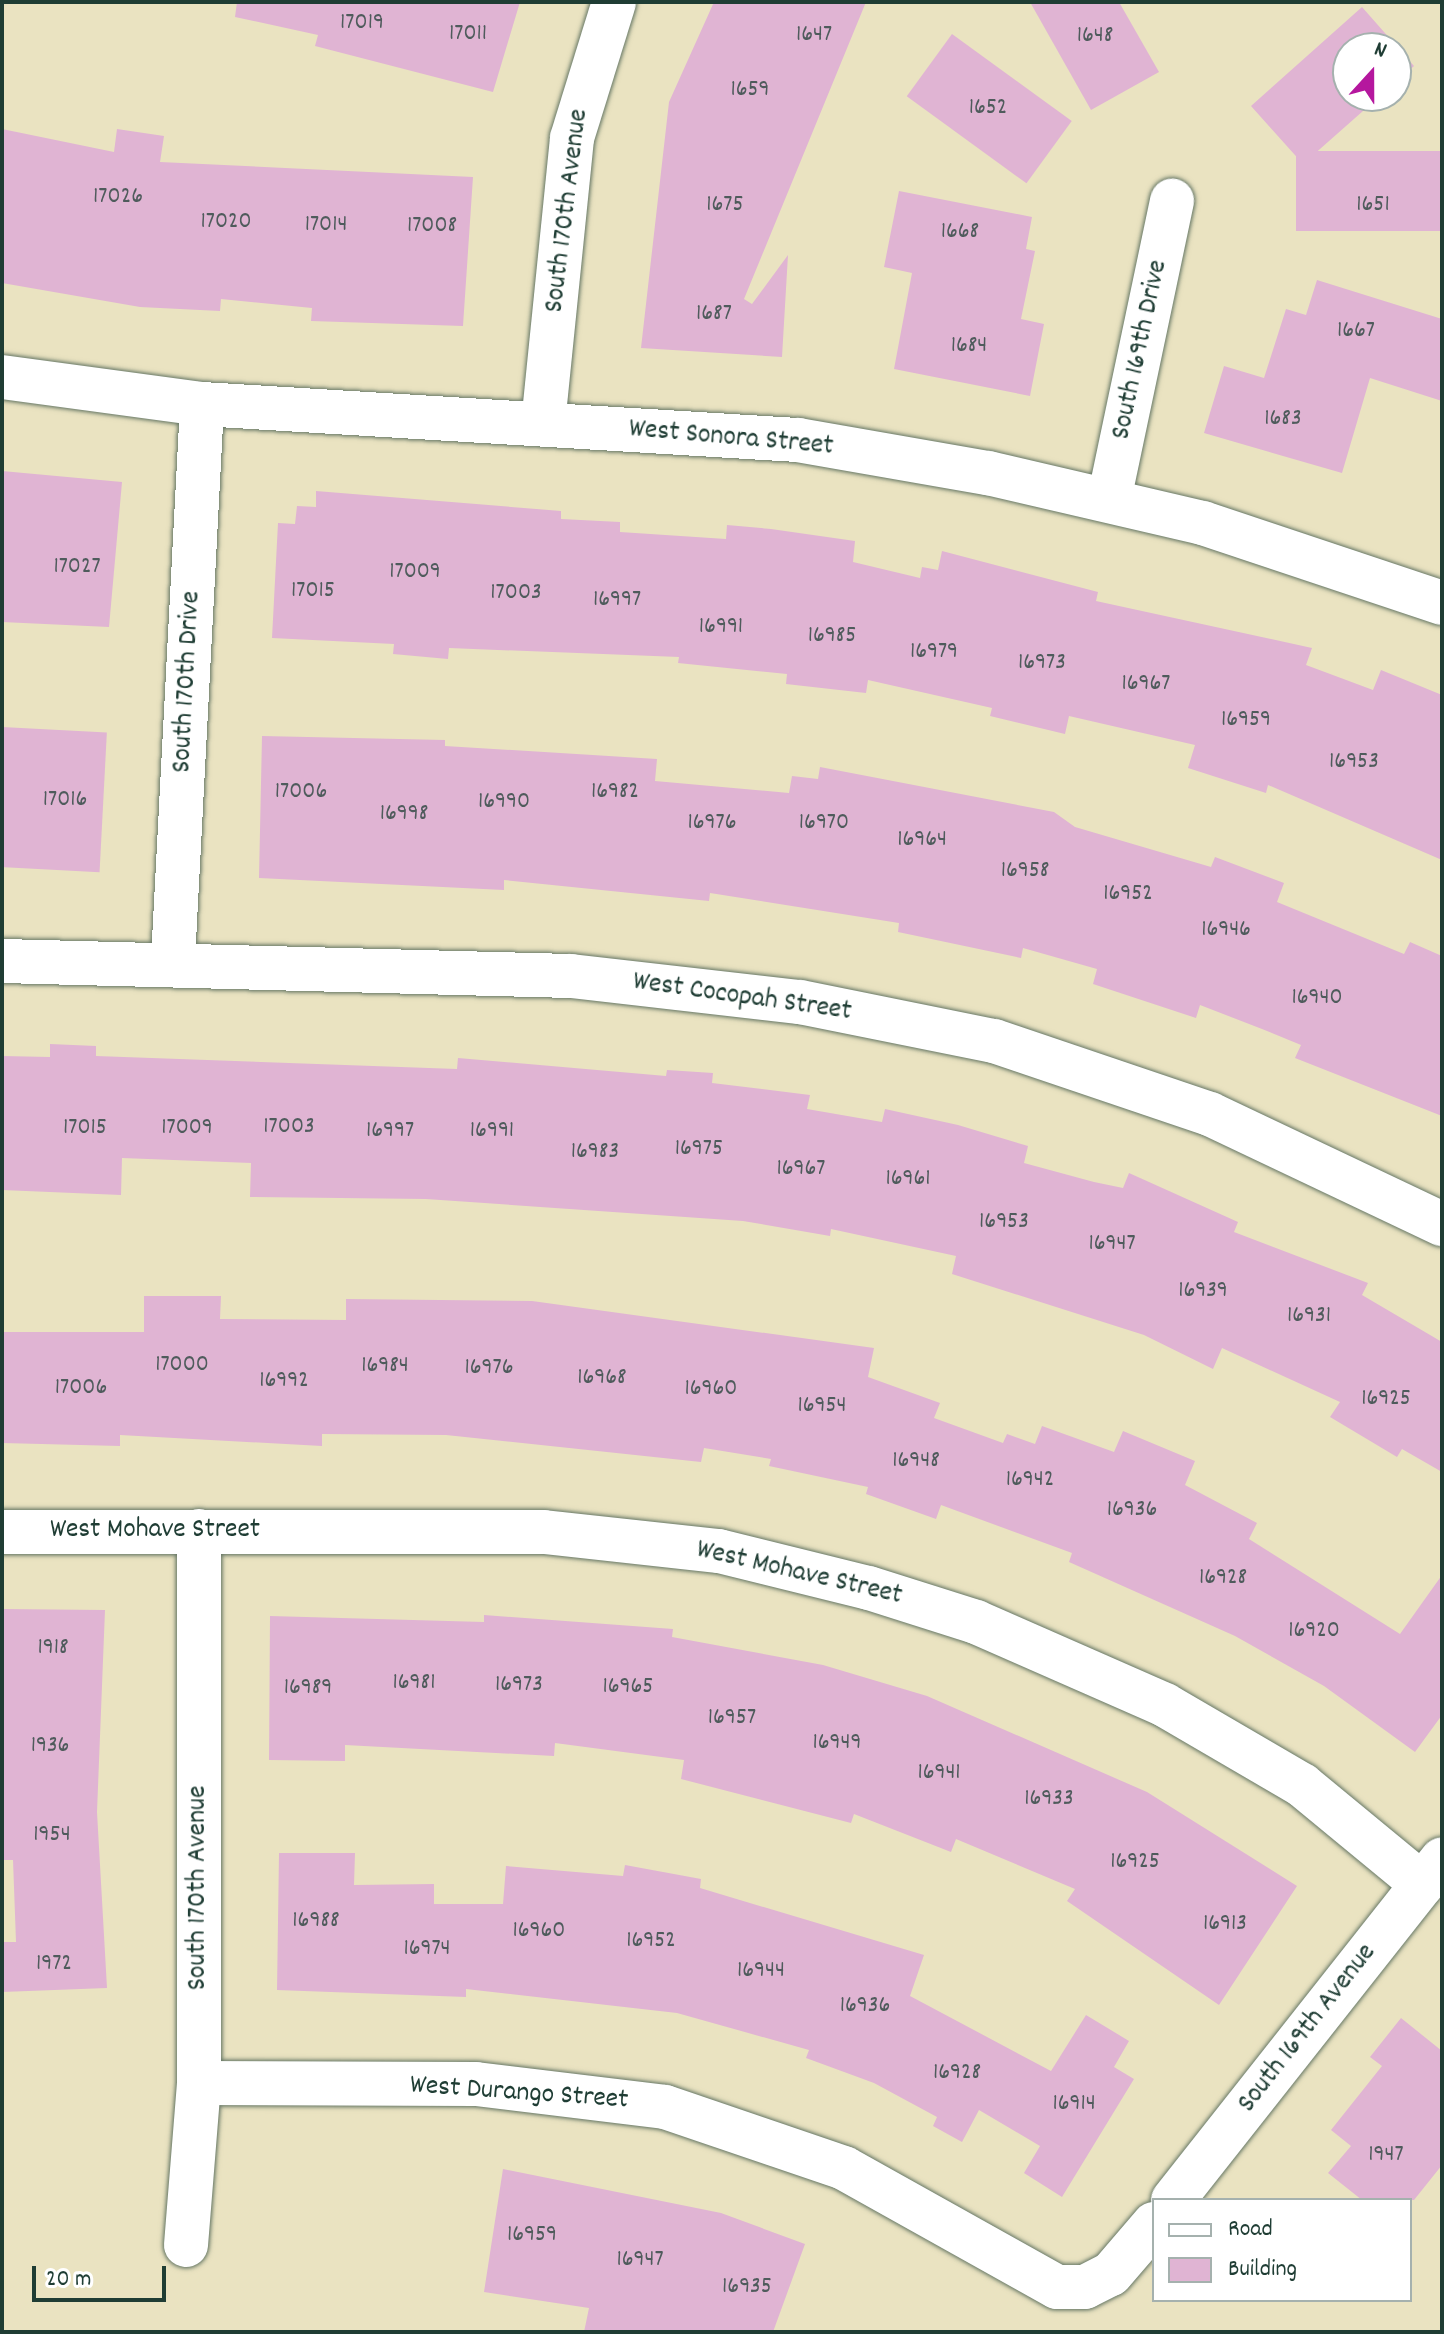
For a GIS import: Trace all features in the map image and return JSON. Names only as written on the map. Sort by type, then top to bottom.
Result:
[{"type":"street","name":"South 170th Avenue","points":[[543,424],[572,138],[614,2]]},
{"type":"street","name":"South 169th Drive","points":[[1109,500],[1172,201]]},
{"type":"street","name":"West Sonora Street","points":[[2,377],[202,404],[798,440],[1109,500],[1235,531],[1442,603]]},
{"type":"street","name":"South 170th Drive","points":[[173,960],[202,404]]},
{"type":"street","name":"West Cocopah Street","points":[[2,961],[173,960],[571,976],[800,1002],[994,1041],[1210,1114],[1442,1224]]},
{"type":"street","name":"South 170th Avenue","points":[[186,2245],[199,2083],[199,1531]]},
{"type":"street","name":"West Mohave Street","points":[[2,1532],[544,1532],[719,1551],[869,1588],[989,1627],[1165,1705],[1302,1785],[1432,1871]]},
{"type":"street","name":"South 169th Avenue","points":[[1175,2198],[1432,1871]]},
{"type":"street","name":"West Durango Street","points":[[199,2083],[476,2084],[665,2107],[844,2168],[1033,2278],[1085,2287],[1111,2274],[1152,2226]]},
{"type":"building","points":[[237,2],[520,2],[493,92],[315,46],[318,35],[235,17]]},
{"type":"building","points":[[714,2],[866,2],[744,299],[752,304],[788,255],[782,357],[641,348],[669,102]]},
{"type":"building","points":[[1030,2],[1119,2],[1159,72],[1091,110]]},
{"type":"building","points":[[1362,7],[1384,32],[1334,32]]},
{"type":"building","points":[[952,34],[1072,121],[1026,183],[907,96]]},
{"type":"building","points":[[1332,34],[1332,112],[1362,112],[1303,164],[1251,106]]},
{"type":"building","points":[[2,129],[114,152],[117,129],[164,136],[160,162],[473,177],[463,326],[311,321],[312,308],[221,299],[220,311],[140,307],[2,283]]},
{"type":"building","points":[[1296,151],[1442,151],[1442,231],[1296,231]]},
{"type":"building","points":[[899,191],[1032,217],[1026,249],[1035,251],[1021,319],[1044,324],[1030,396],[894,369],[912,273],[884,267]]},
{"type":"building","points":[[1317,280],[1442,319],[1442,401],[1370,378],[1342,473],[1204,433],[1224,366],[1264,378],[1286,309],[1306,315]]},
{"type":"building","points":[[2,471],[122,482],[109,627],[2,622]]},
{"type":"building","points":[[316,491],[561,511],[561,519],[620,522],[620,532],[726,539],[727,525],[855,541],[853,562],[920,578],[922,567],[938,570],[942,551],[1098,592],[1096,601],[1312,648],[1306,665],[1373,690],[1381,670],[1442,695],[1442,860],[1268,785],[1266,793],[1188,768],[1195,745],[1069,716],[1065,734],[990,716],[992,708],[868,680],[866,693],[786,684],[787,674],[678,663],[679,657],[449,648],[448,659],[393,654],[394,644],[272,638],[278,523],[295,524],[297,506],[316,507]]},
{"type":"building","points":[[2,727],[107,732],[100,872],[2,867]]},
{"type":"building","points":[[262,736],[445,740],[445,746],[657,759],[655,781],[789,793],[792,776],[818,779],[820,767],[1054,812],[1075,827],[1211,867],[1215,857],[1284,883],[1277,902],[1404,954],[1410,942],[1442,956],[1442,1116],[1295,1058],[1301,1045],[1200,1005],[1196,1018],[1093,984],[1097,969],[1023,948],[1021,958],[898,932],[899,923],[710,893],[709,901],[504,880],[504,890],[259,878]]},
{"type":"building","points":[[50,1044],[96,1046],[96,1056],[457,1069],[458,1058],[666,1076],[667,1070],[713,1073],[712,1083],[810,1095],[807,1109],[882,1122],[885,1109],[958,1125],[1028,1146],[1024,1163],[1094,1182],[1123,1188],[1129,1173],[1238,1222],[1234,1232],[1368,1283],[1362,1295],[1442,1342],[1442,1472],[1402,1449],[1397,1457],[1330,1417],[1340,1402],[1222,1348],[1213,1369],[1144,1335],[952,1274],[956,1256],[831,1229],[830,1236],[743,1221],[426,1199],[250,1197],[251,1163],[122,1158],[121,1195],[2,1190],[2,1056],[50,1057]]},
{"type":"building","points":[[144,1296],[221,1296],[220,1319],[346,1320],[346,1299],[532,1301],[874,1348],[868,1377],[940,1403],[934,1418],[1003,1443],[1007,1434],[1035,1444],[1042,1426],[1114,1452],[1123,1431],[1195,1461],[1185,1485],[1257,1523],[1249,1539],[1400,1634],[1442,1575],[1442,1715],[1415,1752],[1324,1686],[1235,1636],[1069,1562],[1072,1553],[941,1505],[936,1519],[866,1494],[868,1487],[769,1466],[771,1459],[704,1448],[701,1462],[446,1435],[322,1434],[322,1446],[120,1435],[120,1446],[2,1443],[2,1332],[144,1332]]},
{"type":"building","points":[[2,1609],[105,1610],[97,1812],[107,1988],[2,1992],[2,1942],[16,1942],[13,1860],[2,1860]]},
{"type":"building","points":[[484,1615],[673,1629],[672,1637],[823,1665],[927,1696],[1147,1792],[1297,1886],[1219,2005],[1067,1901],[1075,1889],[956,1839],[951,1852],[854,1814],[851,1823],[681,1779],[684,1760],[555,1743],[554,1756],[345,1745],[345,1761],[269,1760],[270,1616],[484,1622]]},
{"type":"building","points":[[279,1853],[355,1853],[354,1885],[434,1884],[434,1904],[503,1904],[506,1866],[623,1876],[625,1865],[701,1879],[700,1888],[924,1955],[910,1996],[1051,2071],[1086,2015],[1129,2041],[1114,2067],[1134,2079],[1062,2197],[1024,2173],[1040,2146],[979,2110],[962,2142],[933,2126],[937,2117],[874,2083],[806,2058],[809,2050],[677,2013],[466,1989],[466,1997],[277,1990]]},
{"type":"building","points":[[1401,2018],[1442,2051],[1442,2165],[1414,2200],[1359,2198],[1328,2173],[1351,2146],[1331,2130],[1382,2066],[1370,2057]]},
{"type":"building","points":[[503,2169],[721,2213],[805,2244],[773,2332],[584,2332],[589,2308],[484,2292]]}]
